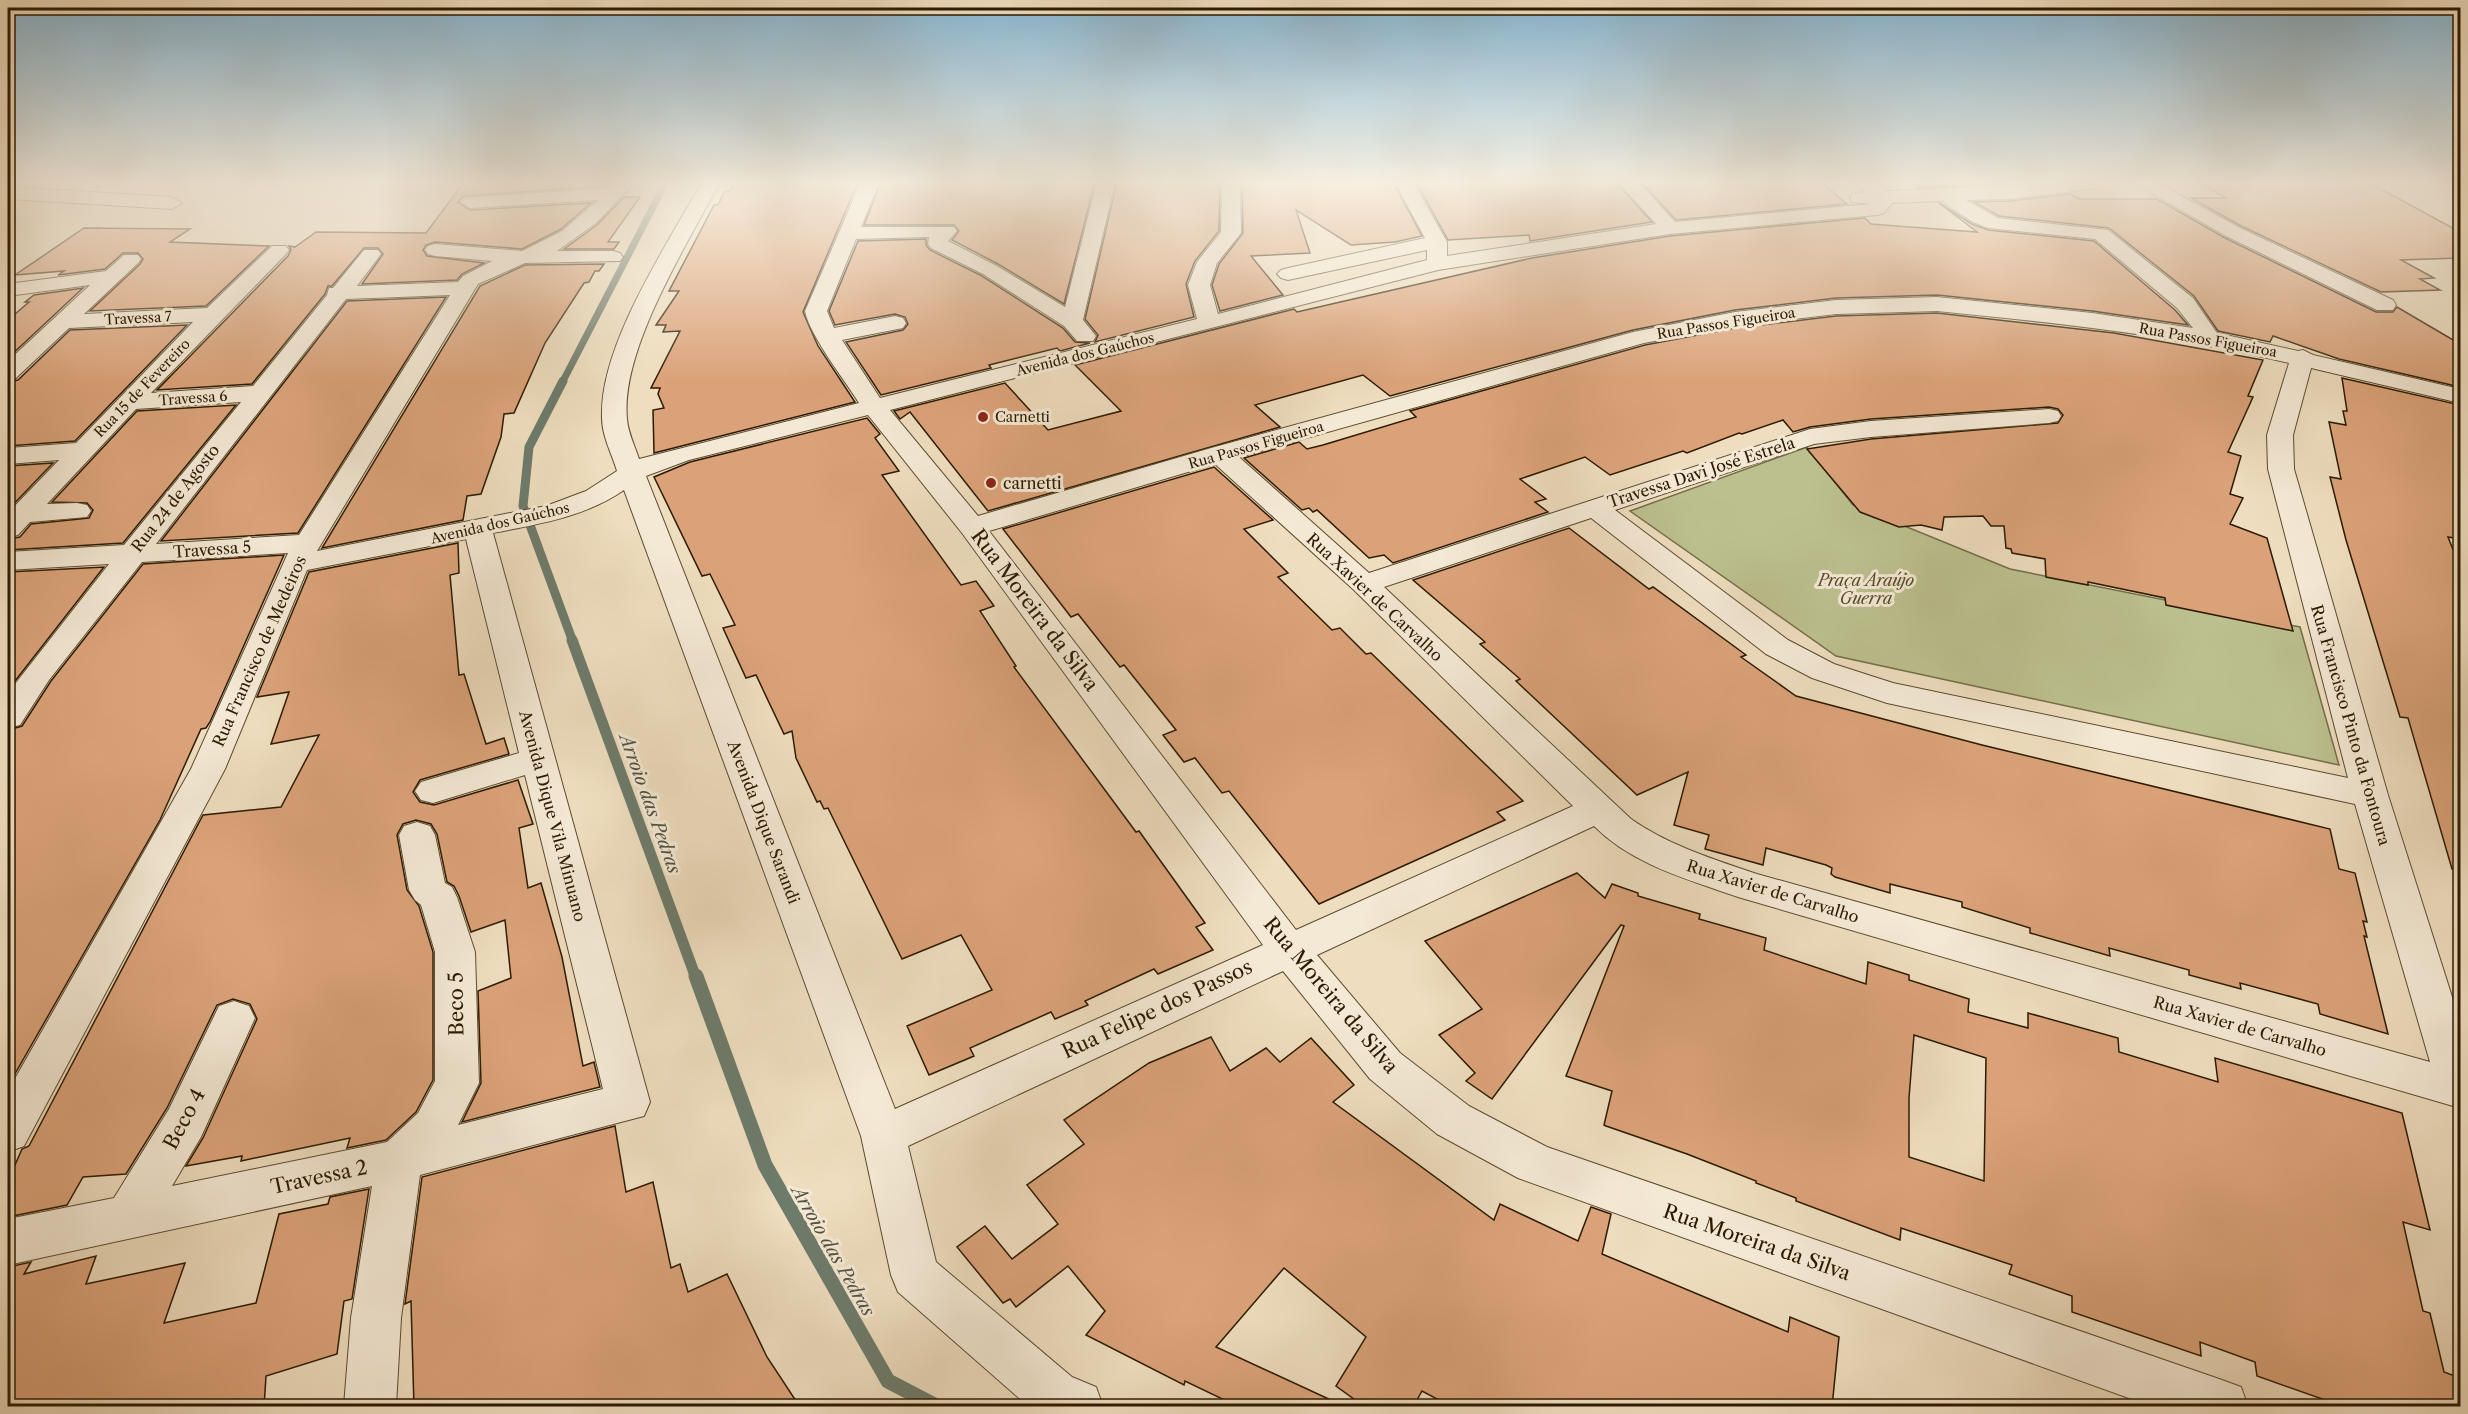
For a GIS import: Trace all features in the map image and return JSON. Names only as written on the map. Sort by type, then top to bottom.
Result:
[{"type":"street","name":"Rua Francisco de Medeiros","points":[[8,1132],[208,769],[302,553],[470,280],[491,266],[523,257],[543,248]]},
{"type":"street","name":"Avenida Dique Sarandi","points":[[676,248],[641,315],[621,372],[614,419],[632,472],[883,1136],[915,1275],[1054,1395],[1077,1407]]},
{"type":"street","name":"Rua Moreira da Silva","points":[[843,248],[816,311],[816,316],[874,407],[972,527],[1288,949],[1385,1066],[1453,1120],[1534,1163],[2222,1407]]},
{"type":"street","points":[[946,248],[990,270],[1072,321],[1099,351]]},
{"type":"street","points":[[1072,321],[1090,248]]},
{"type":"street","points":[[1209,322],[1199,285],[1207,262],[1219,248]]},
{"type":"street","name":"Avenida dos Gaúchos","points":[[302,553],[485,528],[553,513],[596,497],[632,472],[680,454],[1209,322],[1443,248]]},
{"type":"street","name":"Avenida dos Gaúchos","points":[[1288,274],[1443,248]]},
{"type":"street","points":[[2118,248],[2186,303],[2205,329],[2207,337]]},
{"type":"street","points":[[2266,248],[2385,305]]},
{"type":"street","name":"Rua 15 de Fevereiro","points":[[15,522],[213,314],[279,250]]},
{"type":"street","points":[[435,250],[523,257],[613,257]]},
{"type":"street","name":"Rua 24 de Agosto","points":[[8,717],[38,673],[258,393],[371,254]]},
{"type":"street","points":[[8,373],[131,259]]},
{"type":"street","points":[[8,290],[113,276]]},
{"type":"street","points":[[343,288],[465,288]]},
{"type":"street","name":"Rua Passos Figueiroa","points":[[972,527],[1220,454],[1641,337],[1686,327],[1785,312],[1888,303],[1937,304],[2035,313],[2207,337],[2303,357],[2460,396]]},
{"type":"street","name":"Travessa 7","points":[[63,322],[213,314]]},
{"type":"street","points":[[827,336],[896,323]]},
{"type":"street","name":"Rua Francisco Pinto da Fontoura","points":[[2303,357],[2280,435],[2281,469],[2370,795],[2460,1089]]},
{"type":"street","name":"Travessa 6","points":[[129,402],[258,393]]},
{"type":"street","name":"Travessa Davi José Estrela","points":[[1364,584],[1810,437],[1871,429],[2049,416]]},
{"type":"street","points":[[8,456],[84,450]]},
{"type":"street","name":"Rua Xavier de Carvalho","points":[[1220,454],[1364,584],[1597,810],[1642,845],[1679,862],[1750,887],[2460,1089]]},
{"type":"street","points":[[1593,507],[1777,647],[1823,671],[1887,692],[2370,795]]},
{"type":"street","points":[[15,522],[77,511]]},
{"type":"street","name":"Avenida Dique Vila Minuano","points":[[485,528],[538,759],[628,1102]]},
{"type":"street","name":"Travessa 5","points":[[8,561],[132,554],[302,553]]},
{"type":"street","points":[[433,791],[538,759]]},
{"type":"street","name":"Rua Felipe dos Passos","points":[[883,1136],[1288,949],[1597,810]]},
{"type":"street","name":"Beco 5","points":[[399,1160],[434,1127],[457,1083],[455,952],[438,897],[428,890],[417,835]]},
{"type":"street","name":"Beco 4","points":[[128,1217],[185,1124],[234,1018]]},
{"type":"street","name":"Travessa 2","points":[[8,1242],[399,1160],[628,1102]]},
{"type":"street","points":[[370,1407],[376,1318],[399,1160]]},
{"type":"green space","name":"Praça Araújo Guerra","points":[[1807,447],[1853,505],[2010,569],[2300,627],[2339,765],[1836,656],[1630,511]]},
{"type":"building","points":[[55,248],[267,248],[206,306],[90,311],[140,264],[143,259],[138,253],[123,253],[105,269],[58,275],[64,271],[15,275]]},
{"type":"building","points":[[290,248],[424,248],[423,250],[427,256],[484,263],[462,274],[457,280],[362,284],[383,254],[378,248],[364,248],[332,286],[328,286],[325,294],[252,384],[157,390],[288,256]]},
{"type":"building","points":[[565,248],[615,248],[614,249]]},
{"type":"building","points":[[692,248],[830,248],[803,312],[818,346],[855,402],[654,453],[653,410],[664,408],[658,394],[660,388],[651,388],[680,331],[663,332],[666,325],[656,325],[679,291],[669,291]]},
{"type":"building","points":[[855,248],[928,248],[982,276],[1063,328],[1075,342],[1090,343],[1060,351],[1057,348],[989,365],[991,368],[881,395],[846,342],[903,330],[908,324],[905,317],[895,314],[835,325],[829,311]]},
{"type":"building","points":[[967,248],[1078,248],[1064,304]]},
{"type":"building","points":[[1102,248],[1205,248],[1195,261],[1186,284],[1194,317],[1095,342],[1098,335],[1085,319]]},
{"type":"building","points":[[1231,248],[1308,248],[1310,253],[1251,256],[1283,295],[1220,311],[1212,285],[1219,264]]},
{"type":"building","points":[[1595,248],[2102,248],[2175,310],[2188,325],[2092,311],[1937,295],[1836,298],[1735,310],[1633,330],[1390,396],[1363,375],[1255,405],[1280,427],[988,511],[910,412],[900,419],[894,411],[1005,383],[1048,430],[1121,411],[1075,365],[1294,309],[1297,312],[1532,258]]},
{"type":"building","points":[[2134,248],[2245,248],[2376,312],[2393,312],[2397,307],[2460,344],[2460,387],[2339,359],[2273,336],[2270,342],[2218,331],[2194,296]]},
{"type":"building","points":[[2288,248],[2460,248],[2460,258],[2401,260],[2434,278],[2420,279],[2440,290],[2381,292]]},
{"type":"building","points":[[604,264],[599,271],[595,271],[589,282],[584,283],[545,343],[514,413],[504,414],[501,437],[481,494],[467,496],[463,520],[322,548],[480,286],[525,265]]},
{"type":"building","points":[[83,288],[8,358],[8,320],[29,302],[25,302],[34,295]]},
{"type":"building","points":[[446,297],[298,533],[161,541],[347,301]]},
{"type":"building","points":[[1937,313],[2114,333],[2263,360],[2248,396],[2253,397],[2228,452],[2241,456],[2230,494],[2243,498],[2230,524],[2267,538],[2293,631],[2166,605],[2165,598],[2088,582],[2088,585],[2046,577],[2045,559],[2012,553],[2011,549],[2006,548],[2004,526],[1991,526],[1983,516],[1944,517],[1942,530],[1921,525],[1899,527],[1860,512],[1807,449],[1871,439],[2058,423],[2063,415],[2058,409],[2049,407],[1871,419],[1810,427],[1793,432],[1783,420],[1742,434],[1739,433],[1687,453],[1683,451],[1610,475],[1585,457],[1520,479],[1546,499],[1535,502],[1548,512],[1393,563],[1384,555],[1369,558],[1317,510],[1313,512],[1309,508],[1302,510],[1244,458],[1299,442],[1307,449],[1323,445],[1416,417],[1410,411],[1645,345],[1735,328],[1836,316]]},
{"type":"building","points":[[187,325],[75,441],[8,446],[8,382],[18,380],[70,330]]},
{"type":"building","points":[[2342,378],[2460,405],[2460,539],[2448,537],[2460,567],[2460,868],[2452,869],[2408,718],[2400,717],[2346,540],[2330,477],[2341,479],[2329,422],[2346,425],[2343,411],[2347,411]]},
{"type":"building","points":[[236,405],[123,543],[8,550],[8,539],[20,537],[31,524],[89,518],[93,510],[87,503],[52,502],[137,411]]},
{"type":"building","points":[[867,418],[880,434],[875,438],[899,471],[882,475],[961,585],[976,581],[994,606],[980,611],[1016,666],[1014,667],[1136,832],[1139,831],[1205,923],[1196,927],[1213,950],[1158,974],[1154,969],[1085,1001],[1088,1005],[1055,1019],[1051,1012],[970,1048],[974,1056],[929,1075],[907,1026],[992,990],[961,935],[902,959],[828,808],[824,809],[820,801],[817,802],[796,758],[792,731],[784,734],[756,675],[746,678],[723,628],[735,625],[710,574],[702,576],[654,477],[690,462]]},
{"type":"building","points":[[53,463],[8,510],[8,466]]},
{"type":"building","points":[[1214,467],[1273,520],[1244,529],[1288,573],[1278,577],[1332,630],[1340,628],[1366,654],[1371,653],[1523,801],[1497,812],[1505,820],[1319,904],[1229,791],[1222,793],[1195,758],[1184,762],[1163,735],[1176,730],[1124,665],[1120,667],[1078,614],[1071,617],[1003,529]]},
{"type":"building","points":[[1569,528],[1649,589],[1653,587],[1746,655],[1741,657],[1796,696],[1982,745],[2330,829],[2339,869],[2355,873],[2367,922],[2363,921],[2367,937],[2364,936],[2388,1034],[2320,1014],[2318,1004],[2240,983],[2241,989],[2189,975],[2189,970],[2109,948],[2110,956],[2030,933],[2030,928],[1962,907],[1962,902],[1890,884],[1890,893],[1835,877],[1831,874],[1832,868],[1826,865],[1766,848],[1763,865],[1705,849],[1709,835],[1674,825],[1688,772],[1637,795],[1516,681],[1520,679],[1480,644],[1485,642],[1413,580]]},
{"type":"building","points":[[458,543],[459,573],[450,575],[459,675],[464,674],[486,744],[504,738],[509,754],[420,780],[413,792],[420,802],[434,805],[518,780],[533,824],[519,828],[528,888],[541,883],[562,957],[583,1066],[594,1062],[600,1087],[462,1122],[481,1083],[478,991],[511,978],[505,920],[471,932],[459,896],[454,886],[447,882],[437,834],[431,824],[416,820],[403,824],[397,835],[407,890],[419,906],[433,952],[433,1080],[416,1112],[386,1140],[347,1148],[350,1138],[241,1161],[242,1156],[186,1166],[203,1138],[257,1019],[250,1004],[233,999],[217,1005],[167,1108],[126,1174],[83,1177],[67,1205],[8,1217],[8,1181],[22,1149],[29,1146],[203,815],[281,807],[319,735],[271,744],[289,692],[257,697],[309,572]]},
{"type":"building","points":[[284,555],[210,722],[206,728],[201,729],[160,820],[12,1079],[8,1079],[8,730],[22,726],[51,681],[143,564]]},
{"type":"building","points":[[104,567],[8,690],[8,572]]},
{"type":"building","points":[[1577,873],[1605,898],[1612,884],[1638,893],[1638,896],[1700,914],[1699,919],[1766,938],[1764,950],[1866,984],[1868,962],[1909,975],[1909,980],[1969,999],[1968,1012],[2028,1028],[2028,1013],[2118,1038],[2119,1052],[2218,1082],[2215,1058],[2402,1113],[2430,1230],[2403,1222],[2423,1311],[2430,1313],[2444,1372],[2460,1378],[2460,1407],[2345,1407],[2257,1376],[2255,1362],[2200,1342],[2201,1356],[2072,1312],[2072,1296],[2009,1274],[2012,1265],[1901,1228],[1900,1240],[1796,1201],[1796,1198],[1687,1154],[1604,1125],[1612,1091],[1566,1076],[1624,926],[1621,925],[1492,1099],[1466,1081],[1475,1073],[1439,1035],[1482,1009],[1425,941]],"holes":[[[1914,1035],[1986,1058],[1984,1181],[1909,1157],[1909,1098]]]},
{"type":"building","points":[[1211,1037],[1230,1071],[1266,1048],[1280,1062],[1311,1038],[1354,1085],[1333,1102],[1494,1220],[1500,1204],[1578,1241],[1591,1207],[1611,1214],[1602,1254],[1788,1332],[1790,1317],[1839,1337],[1832,1407],[1452,1407],[1422,1391],[1413,1407],[1365,1407],[1336,1386],[1366,1337],[1284,1268],[1216,1347],[1346,1407],[1239,1407],[1185,1381],[1184,1385],[1086,1335],[1105,1311],[1068,1266],[1016,1307],[1010,1299],[1003,1303],[957,1247],[985,1226],[1012,1259],[1058,1224],[1027,1185],[1084,1144],[1064,1120],[1149,1063]]},
{"type":"building","points":[[615,1126],[626,1192],[653,1182],[671,1268],[680,1264],[688,1292],[727,1274],[767,1357],[800,1407],[414,1407],[411,1301],[405,1304],[422,1177]]},
{"type":"building","points":[[369,1189],[352,1299],[344,1301],[337,1354],[266,1376],[264,1407],[8,1407],[8,1267],[31,1262],[24,1274],[96,1256],[86,1284],[185,1263],[164,1323],[256,1303],[279,1214],[328,1204],[330,1197]]},
{"type":"waterway","name":"Arroio das Pedras","points":[[562,383],[632,248]]},
{"type":"waterway","name":"Arroio das Pedras","points":[[563,381],[529,447],[523,506],[573,642]]},
{"type":"waterway","name":"Arroio das Pedras","points":[[572,640],[696,978]]},
{"type":"waterway","name":"Arroio das Pedras","points":[[696,976],[765,1165],[888,1381],[936,1406]]},
{"type":"place","name":"Carnetti","points":[[983,417]]},
{"type":"place","name":"carnetti","points":[[991,483]]}]
